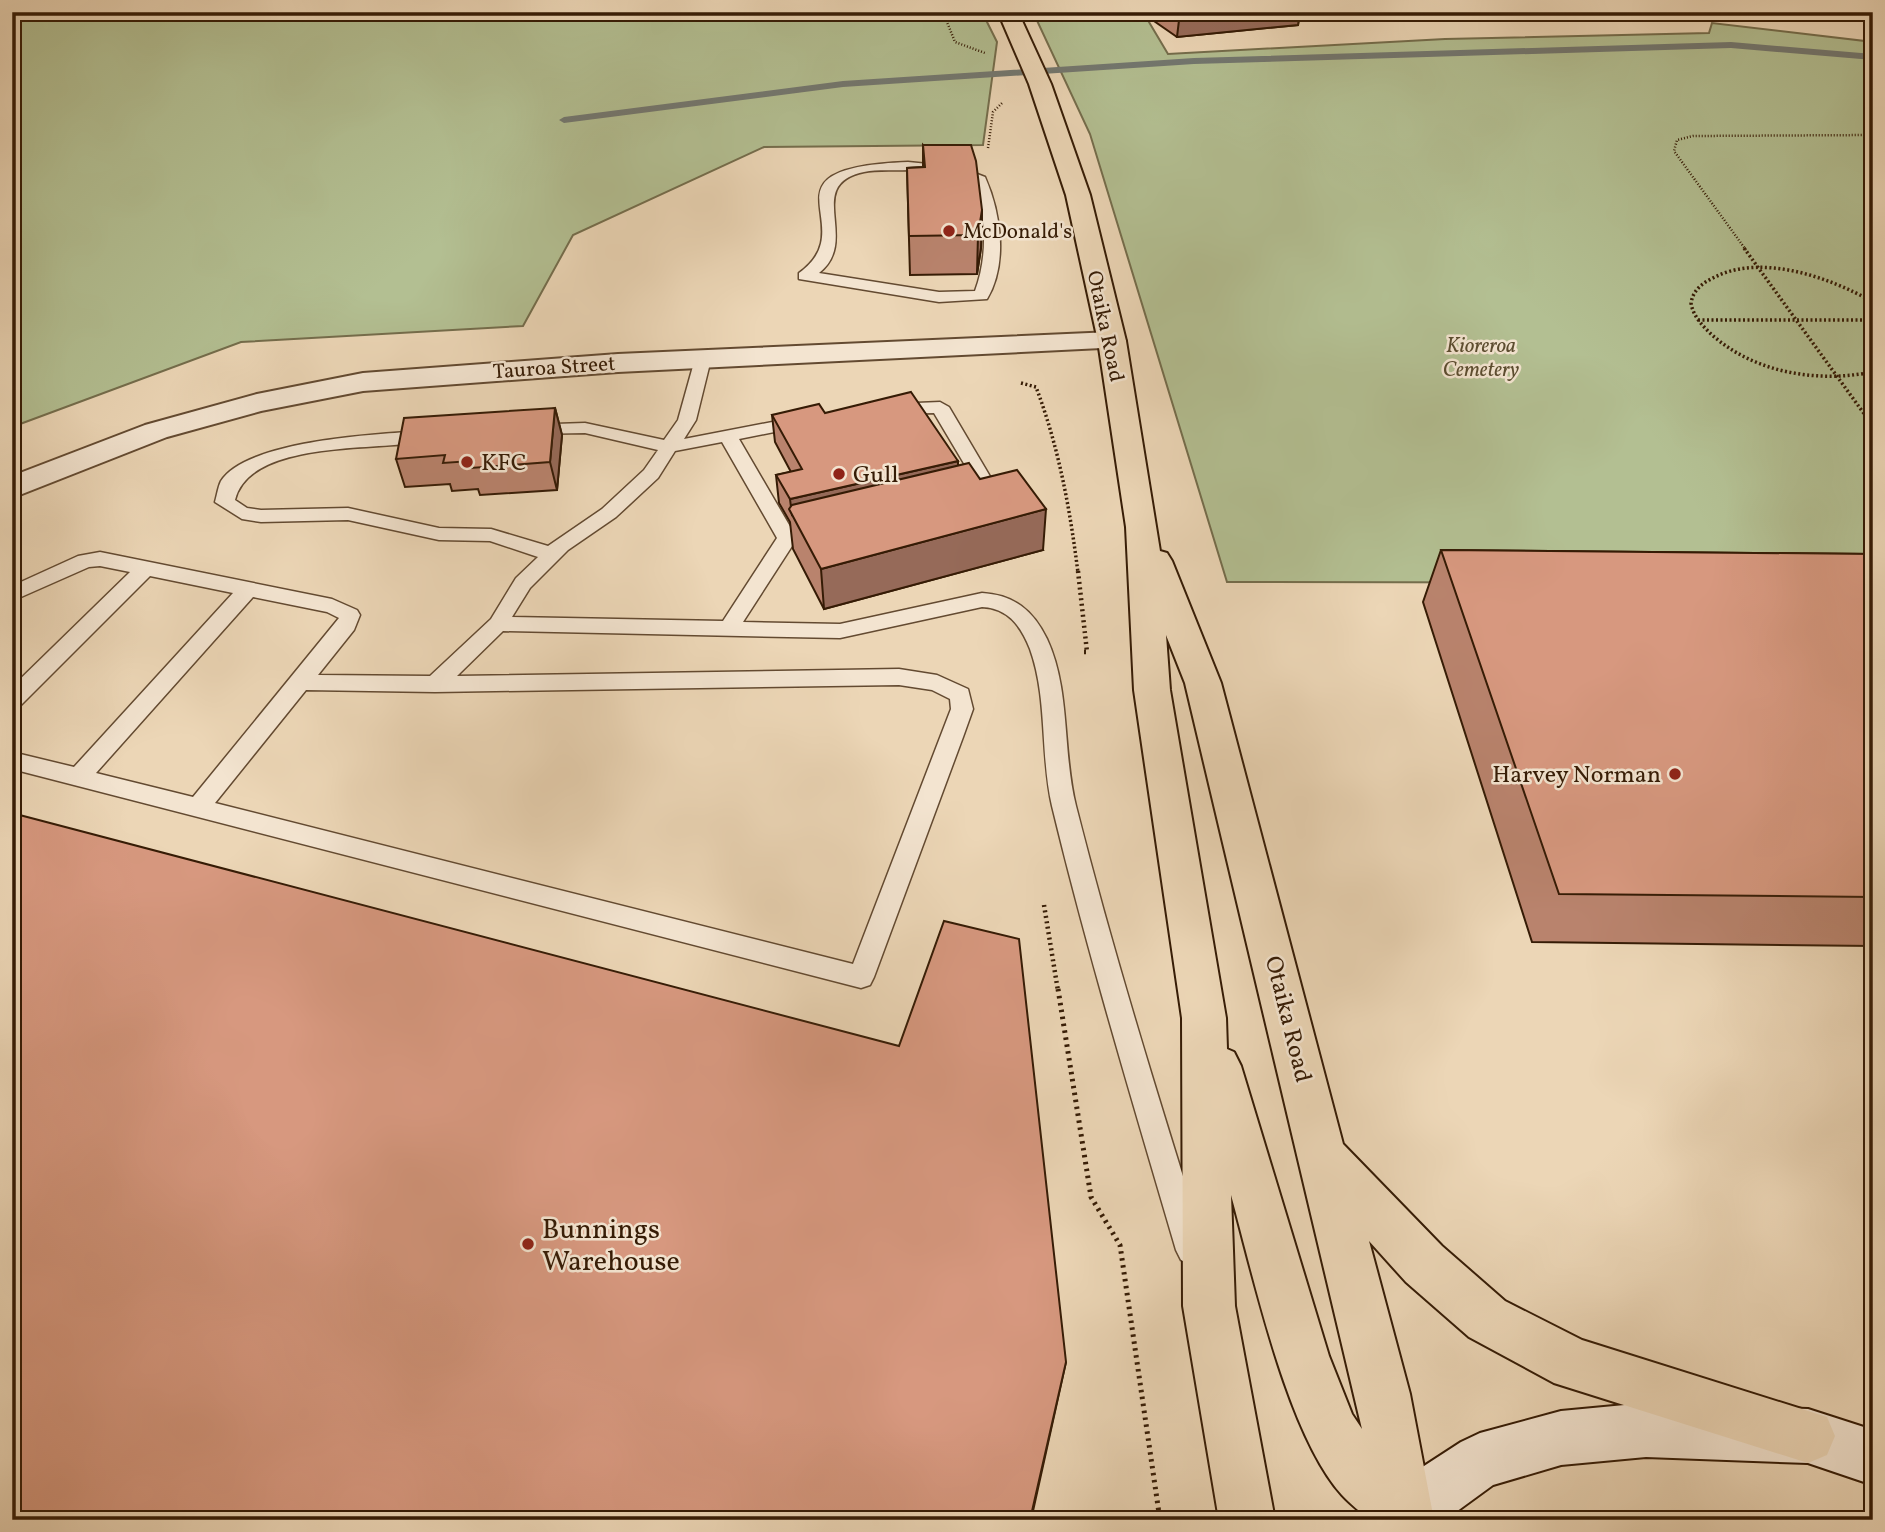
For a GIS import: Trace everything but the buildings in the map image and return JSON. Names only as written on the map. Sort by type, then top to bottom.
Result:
[{"type":"highway","name":"Otaika Road","points":[[1008,12],[1036,74],[1078,195],[1112,341],[1142,527],[1152,690],[1205,1018],[1209,1306],[1247,1520]]},
{"type":"highway","name":"Otaika Road","points":[[1142,527],[1203,683],[1324,1156],[1382,1394],[1407,1518]]},
{"type":"highway","points":[[1205,1018],[1303,1356],[1332,1432],[1361,1475],[1407,1518]]},
{"type":"highway","points":[[1324,1156],[1424,1264],[1487,1319],[1573,1364],[1808,1436]]},
{"type":"street","name":"Tauroa Street","points":[[12,488],[156,431],[315,390],[363,382],[494,371],[703,359],[1112,341]]},
{"type":"street","points":[[1407,1518],[1480,1461],[1561,1438],[1646,1430],[1808,1436],[1873,1458]]},
{"type":"lane","points":[[908,166],[958,171],[978,177],[988,209],[990,253],[989,280],[981,296],[939,297],[804,276],[822,262],[829,246],[824,190],[829,181],[858,169],[908,166]]},
{"type":"lane","points":[[435,684],[498,624],[523,583],[551,554],[617,505],[651,474],[687,420],[703,359]]},
{"type":"lane","points":[[875,411],[940,407],[989,490],[948,499]]},
{"type":"lane","points":[[510,430],[585,428],[669,447],[826,418]]},
{"type":"lane","points":[[453,435],[372,439],[284,454],[241,470],[230,479],[224,494],[225,502],[242,513],[261,516],[348,513],[439,534],[491,535],[551,554]]},
{"type":"lane","points":[[728,436],[787,538]]},
{"type":"lane","points":[[729,628],[787,538],[841,525]]},
{"type":"lane","points":[[12,594],[85,561],[113,560],[332,606],[350,615],[347,625],[197,808]]},
{"type":"lane","points":[[12,700],[147,567]]},
{"type":"lane","points":[[78,778],[249,588]]},
{"type":"lane","points":[[498,624],[839,631],[982,600],[998,599],[1015,607],[1044,661],[1062,798],[1117,1007],[1209,1306]]},
{"type":"lane","points":[[12,760],[861,977],[962,709],[960,695],[937,683],[899,677],[435,684],[300,682]]},
{"type":"path","points":[[943,12],[955,42],[990,54]]},
{"type":"path","points":[[1873,135],[1693,136],[1677,140],[1674,151],[1873,426]]},
{"type":"path","points":[[1873,302],[1829,281],[1794,272],[1759,269],[1731,271],[1710,278],[1696,289],[1691,303],[1697,320],[1713,337],[1737,352],[1768,365],[1803,373],[1837,376],[1873,372]]},
{"type":"path","points":[[1697,320],[1873,320]]},
{"type":"path","points":[[1043,895],[1091,1197],[1120,1245],[1160,1520]]},
{"type":"green space","points":[[12,12],[982,12],[997,42],[983,145],[764,147],[573,235],[523,326],[241,342],[12,427]]},
{"type":"green space","name":"Kioreroa Cemetery","points":[[1033,12],[1143,12],[1168,54],[1445,39],[1709,33],[1712,23],[1873,42],[1873,583],[1227,582],[1090,134]]},
{"type":"waterway","points":[[564,120],[843,84],[1194,61],[1731,45],[1873,57]]},
{"type":"place","name":"McDonald's","points":[[949,231]]},
{"type":"place","name":"KFC","points":[[467,462]]},
{"type":"place","name":"Gull","points":[[839,474]]},
{"type":"place","name":"Harvey Norman","points":[[1675,774]]},
{"type":"place","name":"Bunnings Warehouse","points":[[528,1244]]}]
